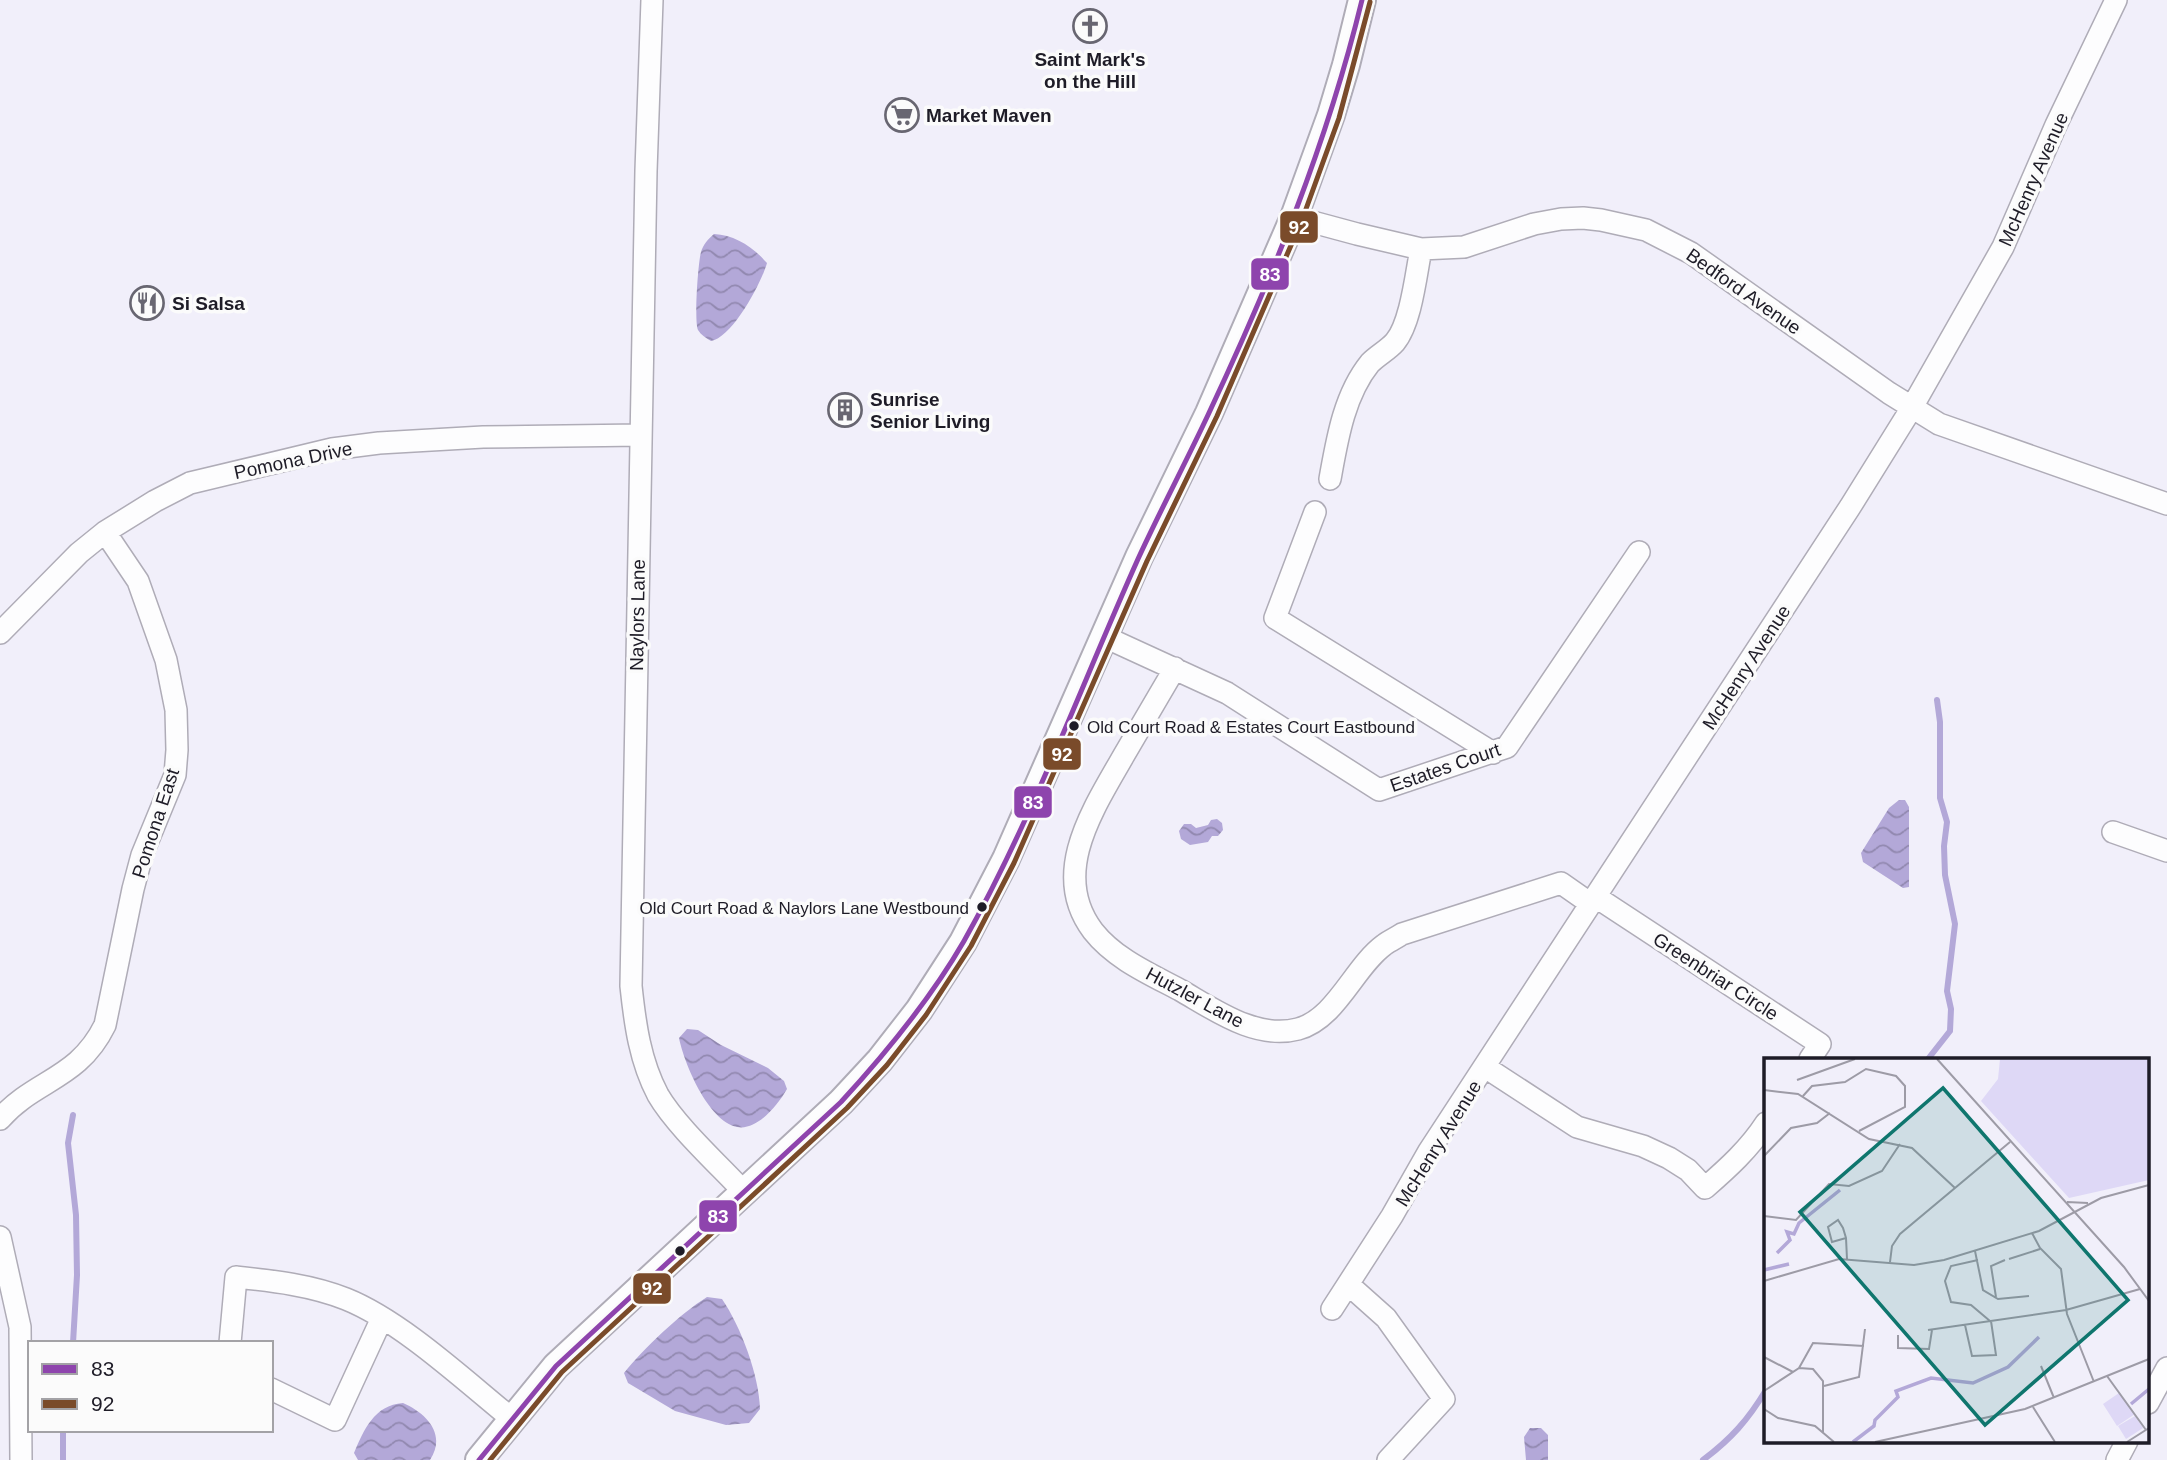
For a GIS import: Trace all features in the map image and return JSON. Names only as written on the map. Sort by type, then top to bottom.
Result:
[{"type":"main road","points":[[479,1460],[511,1418],[565,1357],[833,1110],[880,1060],[945,971],[1006,859],[1139,557],[1209,413],[1294,217],[1335,102],[1362,0]]},
{"type":"street","name":"Naylors Lane","points":[[652,0],[640,435],[631,986],[639,1049],[659,1095],[676,1119],[744,1192]]},
{"type":"street","name":"McHenry Avenue","points":[[1332,1309],[1430,1151],[1850,507],[1911,409],[2003,247],[2056,125],[2116,0]]},
{"type":"street","name":"Bedford Avenue","points":[[1294,217],[1421,248],[1464,247],[1534,223],[1562,219],[1601,220],[1646,230],[1691,253],[1911,409],[1939,424],[2167,504]]},
{"type":"street","points":[[1330,480],[1339,431],[1359,382],[1368,365],[1395,342],[1408,312],[1421,248]]},
{"type":"street","name":"Pomona Drive","points":[[0,633],[60,570],[105,532],[190,483],[332,449],[417,440],[640,435]]},
{"type":"street","points":[[1315,512],[1275,618],[1493,754]]},
{"type":"street","name":"Pomona East","points":[[0,1118],[26,1097],[67,1072],[84,1058],[96,1043],[105,1025],[142,855],[175,775],[176,710],[166,660],[138,581],[105,532]]},
{"type":"street","name":"Estates Court","points":[[1105,637],[1227,693],[1379,790],[1493,754],[1507,747],[1639,552]]},
{"type":"street","name":"Hutzler Lane","points":[[1175,668],[1082,832],[1073,878],[1084,918],[1094,932],[1129,962],[1242,1025],[1283,1032],[1300,1029],[1315,1021],[1382,945],[1402,934],[1561,883],[1594,901]]},
{"type":"street","points":[[2113,832],[2167,851]]},
{"type":"street","name":"Greenbriar Circle","points":[[1594,901],[1821,1044],[1811,1058]]},
{"type":"street","points":[[1485,1067],[1577,1127],[1643,1146],[1669,1158],[1688,1170],[1705,1188],[1728,1168],[1764,1126]]},
{"type":"street","points":[[0,1237],[20,1327],[20,1460]]},
{"type":"street","points":[[230,1341],[236,1277],[308,1287],[347,1300],[382,1318],[511,1418]]},
{"type":"street","points":[[1349,1285],[1386,1318],[1444,1399],[1388,1460]]},
{"type":"street","points":[[273,1390],[335,1420],[382,1318]]},
{"type":"street","points":[[2150,1399],[2167,1368]]},
{"type":"street","points":[[2117,1460],[2126,1442]]},
{"type":"water","points":[[714,234],[743,243],[767,263],[759,284],[736,321],[719,338],[711,341],[698,330],[696,305],[701,252]]},
{"type":"water","points":[[1899,800],[1905,800],[1909,807],[1909,887],[1903,888],[1863,862],[1861,853],[1889,808]]},
{"type":"water","points":[[1217,819],[1222,823],[1223,830],[1218,836],[1212,836],[1208,842],[1190,845],[1181,839],[1179,831],[1184,824],[1191,824],[1196,828]]},
{"type":"water","points":[[687,1029],[698,1030],[721,1045],[768,1068],[784,1081],[787,1089],[766,1116],[752,1125],[737,1127],[716,1114],[699,1090],[686,1062],[679,1038]]},
{"type":"water","points":[[707,1297],[722,1299],[748,1352],[760,1409],[749,1423],[726,1425],[675,1411],[628,1383],[624,1373],[663,1332]]},
{"type":"water","points":[[403,1403],[419,1412],[432,1426],[436,1442],[430,1460],[358,1460],[354,1453],[371,1420],[385,1408]]},
{"type":"water","points":[[1530,1428],[1541,1428],[1548,1435],[1548,1460],[1526,1460],[1524,1437]]},
{"type":"waterway","points":[[1929,1058],[1950,1031],[1951,1009],[1947,991],[1955,924],[1945,875],[1947,822],[1940,798],[1940,722],[1937,700]]},
{"type":"waterway","points":[[73,1115],[68,1143],[76,1215],[77,1275],[73,1341]]},
{"type":"waterway","points":[[1703,1460],[1738,1428],[1764,1393]]},
{"type":"waterway","points":[[63,1432],[63,1460]]},
{"type":"transit line","name":"83","points":[[479,1460],[556,1366],[841,1102],[907,1025],[951,963],[1012,848],[1138,559],[1254,314],[1315,159],[1362,0]]},
{"type":"transit line","name":"92","points":[[490,1460],[562,1372],[847,1108],[887,1065],[926,1015],[971,946],[1014,863],[1147,561],[1217,416],[1302,220],[1339,118],[1370,2]]},
{"type":"place","name":"Saint Mark's on the Hill","points":[[1090,26]]},
{"type":"place","name":"Market Maven","points":[[902,115]]},
{"type":"place","name":"Si Salsa","points":[[147,303]]},
{"type":"place","name":"Sunrise Senior Living","points":[[845,410]]},
{"type":"place","name":"Old Court Road & Estates Court Eastbound","points":[[1074,726]]},
{"type":"place","name":"Old Court Road & Naylors Lane Westbound","points":[[982,907]]}]
